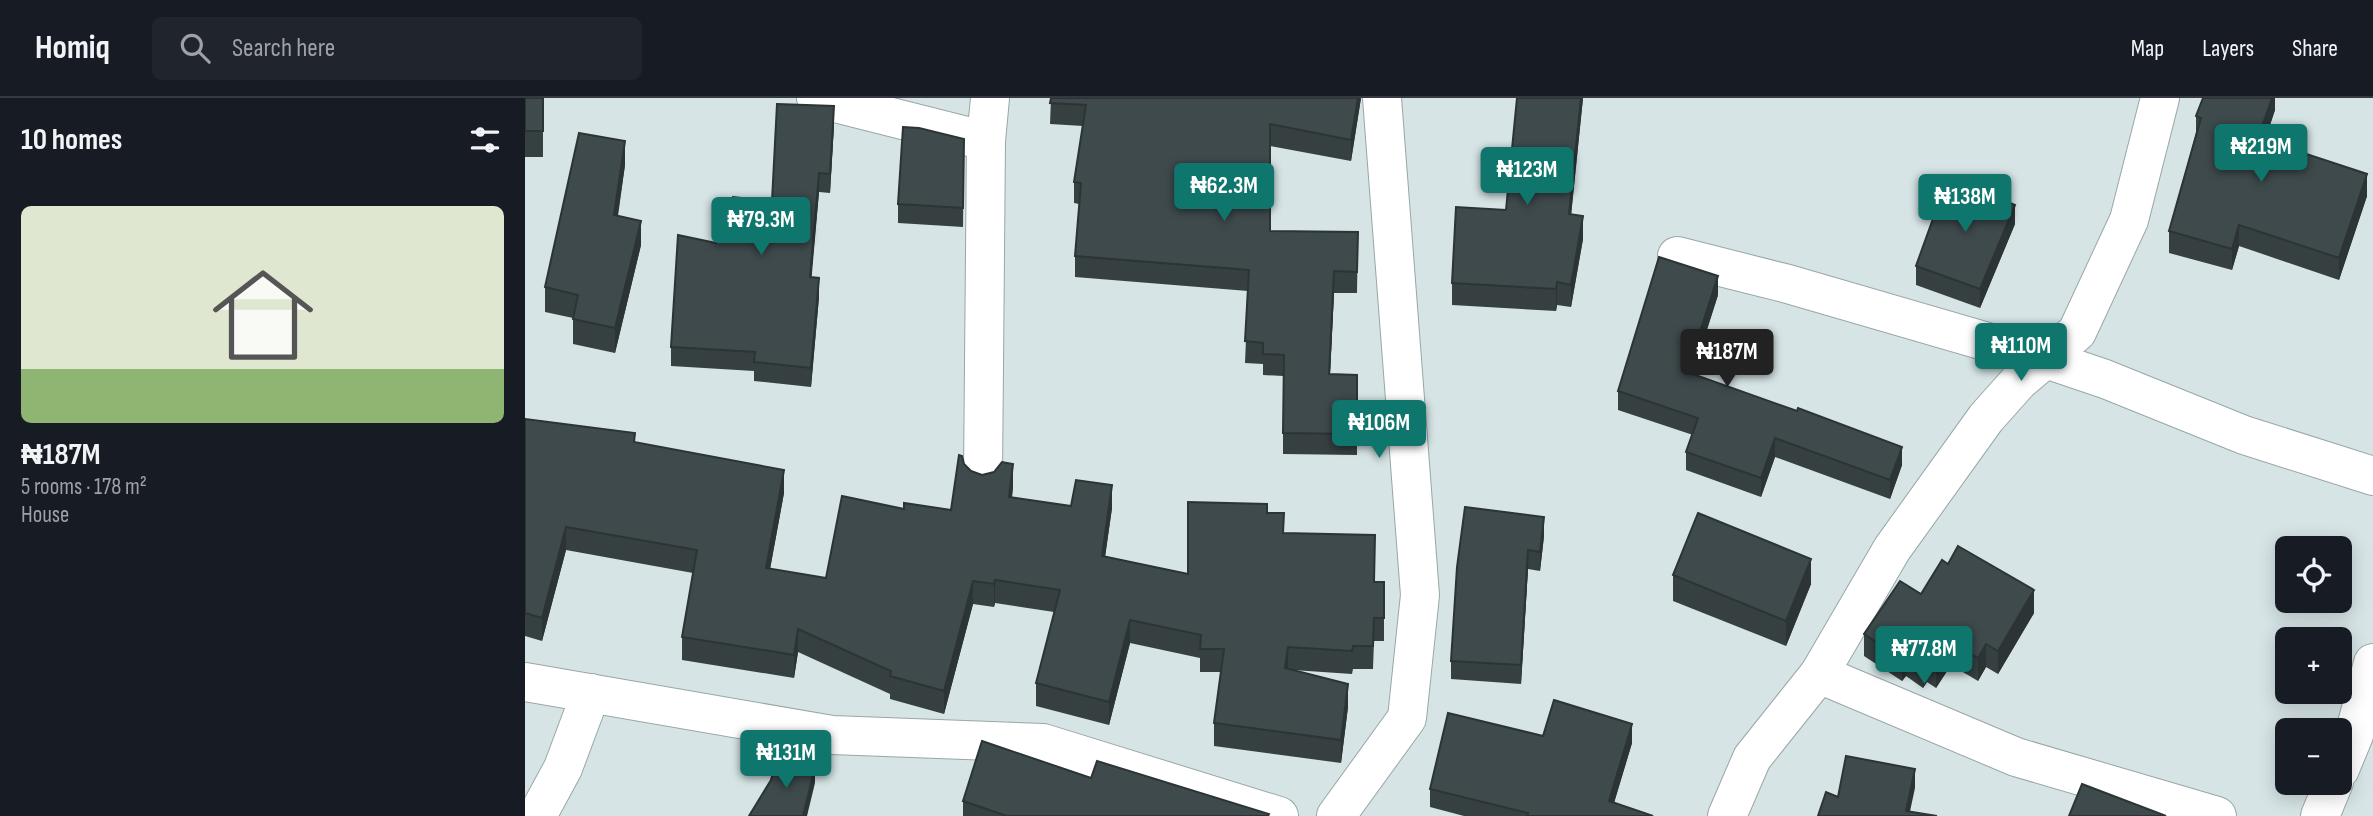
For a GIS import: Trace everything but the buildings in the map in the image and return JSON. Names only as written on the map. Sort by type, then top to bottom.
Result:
[{"type":"street","points":[[817,98],[986,141]]},
{"type":"street","points":[[983,476],[986,141],[991,98]]},
{"type":"street","points":[[1336,816],[1407,718],[1420,595],[1382,98]]},
{"type":"street","points":[[1727,816],[1752,758],[1819,674],[1892,549],[1986,418],[2019,381],[2077,332],[2129,220],[2160,98]]},
{"type":"street","points":[[1677,256],[1788,284],[2046,359],[2105,379],[2244,435],[2373,476]]},
{"type":"street","points":[[2352,739],[2373,663]]},
{"type":"street","points":[[1819,674],[2016,757],[2217,816]]},
{"type":"street","points":[[525,682],[832,735],[1043,743],[1279,816]]},
{"type":"street","points":[[537,816],[563,768],[591,693]]},
{"type":"street","points":[[2320,816],[2329,795]]}]
